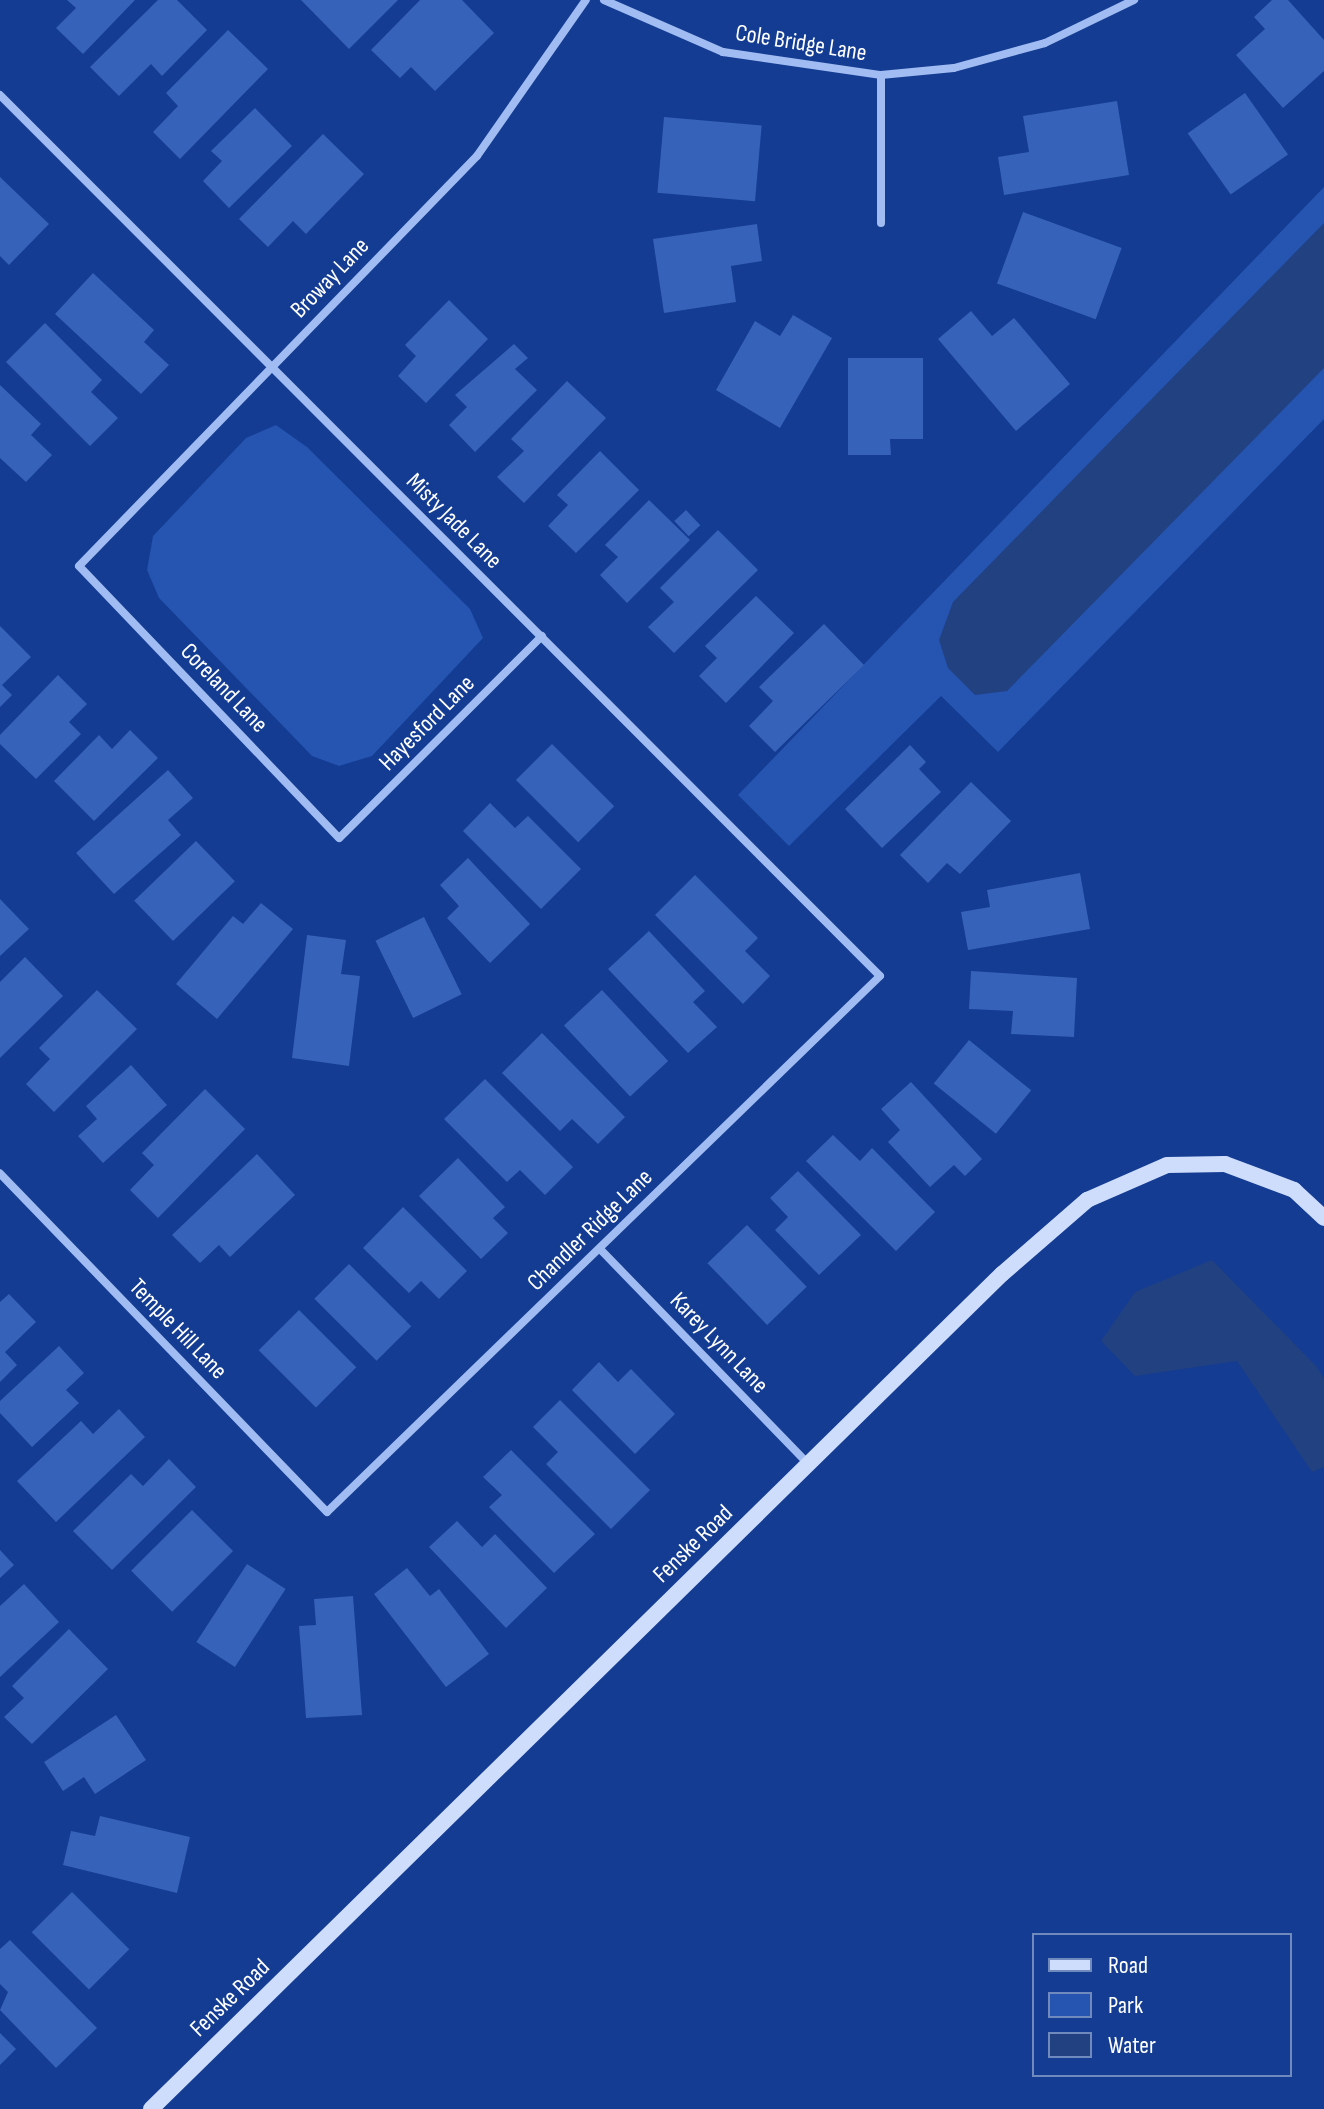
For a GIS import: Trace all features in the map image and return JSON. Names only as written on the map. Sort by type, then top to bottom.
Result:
[{"type":"street","name":"Broway Lane","points":[[79,566],[477,156],[586,0]]},
{"type":"street","name":"Cole Bridge Lane","points":[[604,0],[723,52],[881,75],[954,68],[1045,43],[1134,0]]},
{"type":"street","points":[[881,75],[881,223]]},
{"type":"street","name":"Misty Jade Lane","points":[[0,95],[880,976]]},
{"type":"street","name":"Coreland Lane","points":[[79,566],[339,838]]},
{"type":"street","name":"Hayesford Lane","points":[[339,838],[542,636]]},
{"type":"street","name":"Chandler Ridge Lane","points":[[327,1512],[880,976]]},
{"type":"street","name":"Fenske Road","points":[[151,2109],[808,1465],[1087,1200],[1167,1165],[1225,1164],[1294,1190],[1324,1218]]},
{"type":"street","name":"Temple Hill Lane","points":[[0,1173],[327,1512]]},
{"type":"street","name":"Karey Lynn Lane","points":[[600,1249],[808,1465]]},
{"type":"green space","points":[[1324,187],[1324,419],[998,752],[941,696],[789,846],[738,795]]},
{"type":"green space","points":[[276,425],[307,447],[470,609],[483,638],[372,756],[339,766],[312,756],[159,598],[147,570],[153,536],[246,438]]},
{"type":"water","points":[[1324,223],[1324,368],[1007,691],[975,695],[948,668],[939,640],[953,602]]},
{"type":"water","points":[[1212,1260],[1317,1367],[1324,1379],[1324,1467],[1312,1472],[1237,1361],[1135,1376],[1101,1341],[1135,1292]]},
{"type":"building","points":[[67,0],[135,0],[83,54],[56,28],[76,8]]},
{"type":"building","points":[[158,0],[177,0],[207,30],[162,76],[151,64],[119,96],[90,67]]},
{"type":"building","points":[[301,0],[398,0],[349,49]]},
{"type":"building","points":[[420,0],[462,0],[494,33],[435,91],[411,67],[400,78],[371,50]]},
{"type":"building","points":[[1272,0],[1288,0],[1324,40],[1324,71],[1283,108],[1236,55],[1265,29],[1254,17]]},
{"type":"building","points":[[228,30],[268,69],[180,159],[153,132],[178,106],[166,93]]},
{"type":"building","points":[[1245,93],[1288,154],[1231,195],[1188,133]]},
{"type":"building","points":[[1117,101],[1129,175],[1004,195],[998,157],[1029,152],[1023,116]]},
{"type":"building","points":[[255,108],[292,146],[229,208],[203,181],[222,161],[211,151]]},
{"type":"building","points":[[664,117],[762,126],[755,201],[657,193]]},
{"type":"building","points":[[323,134],[364,174],[306,234],[293,221],[268,247],[239,219]]},
{"type":"building","points":[[0,177],[49,224],[9,265],[0,256]]},
{"type":"building","points":[[1023,212],[1122,248],[1096,319],[997,283]]},
{"type":"building","points":[[757,224],[762,261],[731,266],[736,302],[664,313],[653,239]]},
{"type":"building","points":[[93,273],[154,330],[144,342],[169,365],[141,394],[55,314]]},
{"type":"building","points":[[449,300],[488,339],[426,403],[398,376],[416,356],[405,345]]},
{"type":"building","points":[[971,311],[992,336],[1014,318],[1070,384],[1016,431],[938,339]]},
{"type":"building","points":[[793,315],[832,338],[780,428],[716,390],[755,321],[780,336]]},
{"type":"building","points":[[45,323],[102,380],[91,392],[118,418],[90,446],[6,362]]},
{"type":"building","points":[[514,344],[528,358],[515,369],[537,390],[475,452],[449,425],[467,407],[455,395]]},
{"type":"building","points":[[848,358],[923,358],[923,439],[890,439],[891,455],[848,455]]},
{"type":"building","points":[[567,381],[606,418],[524,503],[497,477],[524,451],[511,439]]},
{"type":"building","points":[[0,385],[41,424],[31,435],[52,455],[26,482],[0,458]]},
{"type":"building","points":[[600,451],[639,490],[576,553],[548,526],[568,505],[557,495]]},
{"type":"building","points":[[649,500],[690,540],[627,603],[600,575],[618,557],[605,545]]},
{"type":"building","points":[[686,510],[700,525],[689,536],[674,521]]},
{"type":"building","points":[[718,530],[758,570],[674,653],[648,627],[674,602],[660,588]]},
{"type":"building","points":[[756,596],[794,633],[726,703],[699,676],[717,658],[705,646]]},
{"type":"building","points":[[824,624],[864,665],[775,752],[749,726],[773,701],[759,687]]},
{"type":"building","points":[[0,626],[31,657],[2,685],[12,695],[0,707]]},
{"type":"building","points":[[58,675],[87,704],[69,722],[81,734],[36,779],[0,744],[0,735]]},
{"type":"building","points":[[130,730],[158,758],[94,821],[54,781],[99,735],[112,749]]},
{"type":"building","points":[[552,744],[614,806],[578,842],[516,780]]},
{"type":"building","points":[[910,745],[926,762],[919,769],[941,792],[882,848],[845,809]]},
{"type":"building","points":[[168,770],[193,798],[168,820],[181,835],[114,894],[76,853]]},
{"type":"building","points":[[971,782],[1011,821],[960,874],[947,863],[928,883],[900,855]]},
{"type":"building","points":[[490,803],[515,828],[528,816],[581,869],[541,909],[463,831]]},
{"type":"building","points":[[196,841],[235,881],[173,941],[134,901]]},
{"type":"building","points":[[468,858],[530,924],[490,963],[447,918],[459,906],[440,885]]},
{"type":"building","points":[[1080,873],[1090,929],[968,950],[961,912],[990,907],[987,890]]},
{"type":"building","points":[[695,875],[758,938],[745,951],[770,976],[743,1004],[655,915]]},
{"type":"building","points":[[0,899],[29,929],[0,956]]},
{"type":"building","points":[[261,903],[293,929],[217,1019],[176,984],[233,916],[243,924]]},
{"type":"building","points":[[424,917],[462,994],[413,1018],[375,941]]},
{"type":"building","points":[[649,931],[705,991],[693,1002],[717,1027],[688,1053],[608,969]]},
{"type":"building","points":[[307,935],[346,940],[341,974],[360,976],[349,1066],[292,1058]]},
{"type":"building","points":[[25,957],[63,996],[0,1058],[0,982]]},
{"type":"building","points":[[971,971],[1077,978],[1074,1037],[1011,1034],[1013,1011],[969,1009]]},
{"type":"building","points":[[97,990],[137,1029],[54,1112],[26,1084],[50,1059],[39,1048]]},
{"type":"building","points":[[602,990],[668,1061],[630,1096],[564,1025]]},
{"type":"building","points":[[542,1033],[625,1117],[598,1144],[572,1119],[560,1131],[502,1073]]},
{"type":"building","points":[[969,1040],[1031,1090],[996,1134],[934,1084]]},
{"type":"building","points":[[131,1065],[167,1105],[103,1163],[78,1136],[97,1119],[86,1106]]},
{"type":"building","points":[[485,1079],[573,1167],[545,1195],[520,1170],[507,1182],[444,1119]]},
{"type":"building","points":[[911,1082],[982,1159],[965,1176],[954,1165],[930,1187],[888,1142],[900,1130],[881,1109]]},
{"type":"building","points":[[205,1089],[245,1129],[158,1218],[130,1190],[154,1165],[142,1153]]},
{"type":"building","points":[[833,1135],[860,1161],[872,1148],[935,1212],[896,1251],[806,1161]]},
{"type":"building","points":[[257,1154],[295,1195],[230,1257],[219,1245],[200,1263],[172,1235]]},
{"type":"building","points":[[458,1158],[505,1207],[493,1218],[508,1233],[481,1259],[419,1196]]},
{"type":"building","points":[[798,1171],[861,1235],[819,1275],[775,1230],[788,1217],[770,1198]]},
{"type":"building","points":[[403,1207],[467,1271],[439,1299],[421,1281],[409,1293],[363,1248]]},
{"type":"building","points":[[747,1225],[807,1287],[767,1325],[707,1263]]},
{"type":"building","points":[[349,1264],[411,1326],[377,1361],[314,1299]]},
{"type":"building","points":[[9,1294],[36,1322],[5,1352],[17,1365],[0,1382],[0,1302]]},
{"type":"building","points":[[299,1310],[356,1367],[316,1408],[259,1350]]},
{"type":"building","points":[[59,1346],[84,1373],[66,1390],[79,1403],[32,1447],[0,1413],[0,1401]]},
{"type":"building","points":[[599,1362],[618,1382],[631,1369],[675,1414],[635,1454],[572,1390]]},
{"type":"building","points":[[560,1400],[650,1490],[611,1529],[546,1464],[558,1452],[533,1427]]},
{"type":"building","points":[[119,1409],[145,1437],[56,1522],[17,1481],[81,1421],[93,1434]]},
{"type":"building","points":[[511,1450],[595,1534],[554,1573],[489,1507],[502,1495],[483,1477]]},
{"type":"building","points":[[169,1459],[196,1487],[112,1570],[73,1531],[131,1474],[143,1486]]},
{"type":"building","points":[[192,1510],[233,1551],[172,1612],[131,1571]]},
{"type":"building","points":[[457,1521],[482,1547],[495,1534],[547,1588],[506,1628],[429,1547]]},
{"type":"building","points":[[0,1550],[14,1565],[0,1578]]},
{"type":"building","points":[[247,1564],[286,1589],[235,1667],[196,1642]]},
{"type":"building","points":[[407,1568],[430,1596],[439,1589],[489,1654],[446,1687],[374,1594]]},
{"type":"building","points":[[24,1584],[59,1622],[0,1677],[0,1606]]},
{"type":"building","points":[[353,1596],[362,1715],[306,1718],[299,1626],[316,1625],[314,1599]]},
{"type":"building","points":[[69,1629],[108,1669],[32,1744],[4,1717],[24,1698],[12,1686]]},
{"type":"building","points":[[116,1715],[146,1760],[95,1794],[84,1777],[63,1791],[44,1762]]},
{"type":"building","points":[[100,1816],[190,1837],[177,1893],[63,1865],[71,1831],[95,1836]]},
{"type":"building","points":[[72,1892],[129,1949],[89,1990],[32,1932]]},
{"type":"building","points":[[10,1940],[97,2028],[56,2068],[0,2010],[8,1992],[0,1984],[0,1949]]},
{"type":"building","points":[[0,2033],[16,2049],[0,2065]]}]
